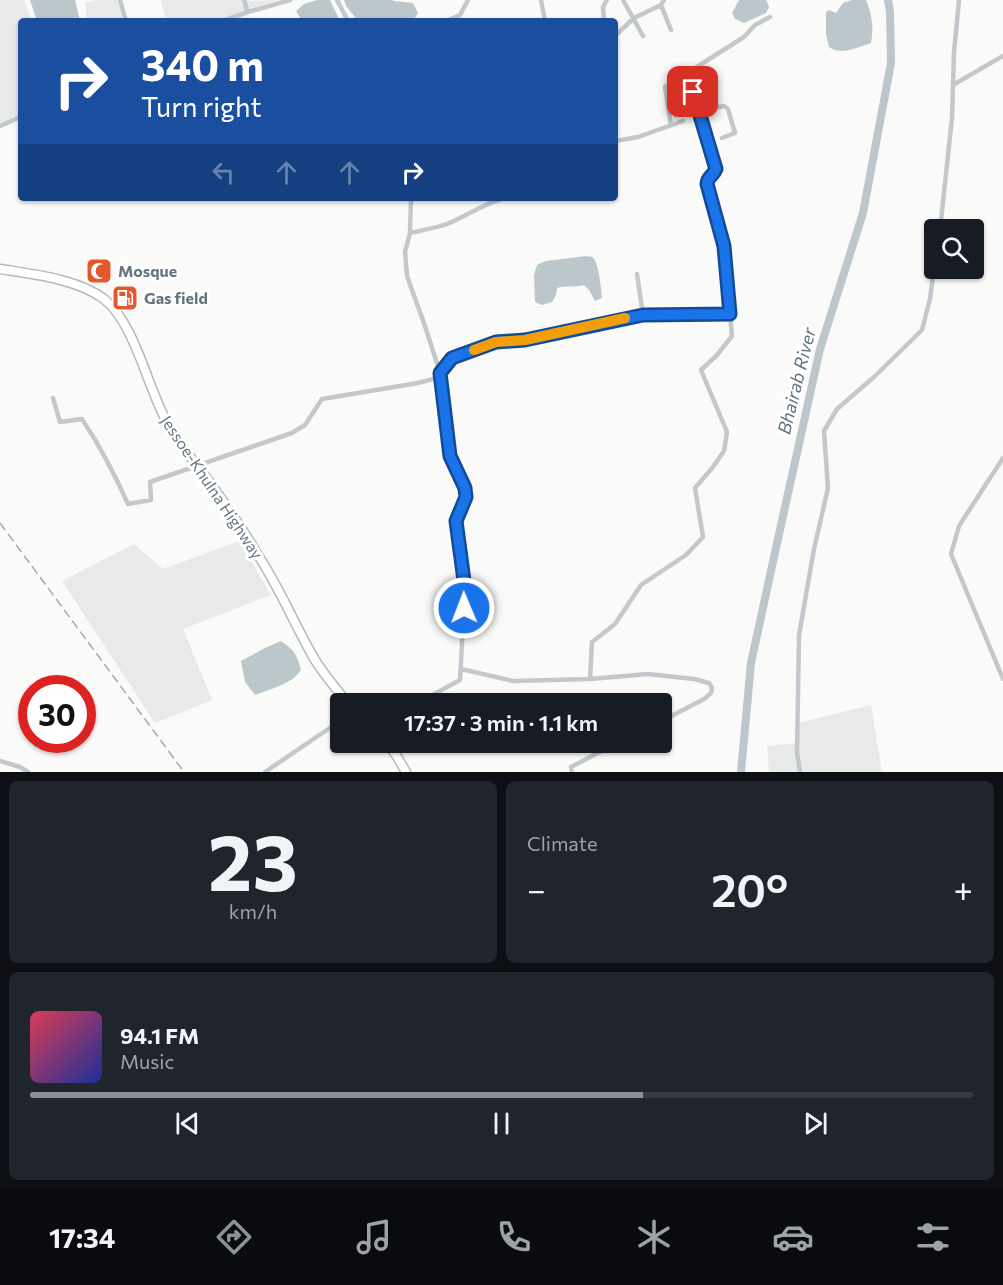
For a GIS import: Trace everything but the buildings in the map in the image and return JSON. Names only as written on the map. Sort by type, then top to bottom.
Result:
[{"type":"highway","name":"Jessoe-Khulna Highway","points":[[0,269],[64,281],[95,293],[108,302],[117,313],[127,330],[167,423],[180,444],[215,489],[257,553],[316,661],[340,693]]},
{"type":"highway","points":[[395,753],[406,772]]},
{"type":"street","points":[[120,0],[125,18]]},
{"type":"street","points":[[244,0],[247,10]]},
{"type":"street","points":[[231,18],[290,0]]},
{"type":"street","points":[[337,0],[346,18]]},
{"type":"street","points":[[453,18],[460,15],[468,0]]},
{"type":"street","points":[[541,0],[544,18]]},
{"type":"street","points":[[604,18],[603,8],[607,0]]},
{"type":"street","points":[[623,0],[643,36]]},
{"type":"street","points":[[941,219],[952,118],[954,52],[959,0]]},
{"type":"street","points":[[618,33],[634,18],[663,2],[671,30]]},
{"type":"street","points":[[671,125],[664,88],[744,37],[755,25],[770,17]]},
{"type":"street","points":[[953,85],[1003,57]]},
{"type":"street","points":[[590,679],[592,642],[615,624],[641,585],[686,555],[703,537],[695,488],[724,450],[727,432],[701,370],[732,336],[724,246],[707,184],[708,178],[716,172],[716,169],[688,73]]},
{"type":"street","points":[[699,112],[724,106],[728,109],[736,131],[735,134],[722,138]]},
{"type":"street","points":[[0,126],[18,118]]},
{"type":"street","points":[[618,140],[638,137],[683,121]]},
{"type":"street","points":[[411,201],[410,233],[405,252],[407,276],[440,373],[450,456],[465,488],[466,497],[456,521],[465,588],[460,680],[436,693]]},
{"type":"street","points":[[410,233],[446,225],[477,208],[497,201]]},
{"type":"street","points":[[637,274],[643,315]]},
{"type":"street","points":[[800,772],[797,752],[799,635],[814,549],[828,488],[824,430],[837,409],[922,330],[933,279]]},
{"type":"street","points":[[53,398],[60,422],[82,419],[94,435],[128,504],[151,500],[150,482],[292,433],[305,425],[321,399],[437,378],[452,358],[496,342],[525,340],[643,315],[730,314]]},
{"type":"street","points":[[1003,459],[959,526],[951,554],[1003,679]]},
{"type":"street","points":[[461,669],[513,681],[590,679],[648,674],[709,683],[712,688],[711,693],[672,716]]},
{"type":"street","points":[[265,772],[330,728]]},
{"type":"street","points":[[572,772],[571,767],[598,753]]},
{"type":"street","points":[[0,761],[28,772]]},
{"type":"shaded area","points":[[0,0],[24,0],[31,18],[18,18],[18,116],[0,124]]},
{"type":"shaded area","points":[[30,0],[75,0],[79,18],[36,18]]},
{"type":"shaded area","points":[[96,0],[117,0],[123,18],[87,18],[85,3]]},
{"type":"shaded area","points":[[161,0],[278,0],[223,18],[165,18]]},
{"type":"shaded area","points":[[317,0],[330,0],[339,18],[300,18],[296,11],[304,4]]},
{"type":"shaded area","points":[[344,0],[392,0],[413,3],[418,13],[415,18],[356,18]]},
{"type":"shaded area","points":[[739,0],[766,0],[769,7],[766,13],[744,23],[735,19],[732,13]]},
{"type":"shaded area","points":[[852,0],[866,0],[872,21],[871,43],[850,50],[834,50],[829,47],[826,34],[826,12],[829,10],[836,13],[843,3]]},
{"type":"shaded area","points":[[592,257],[596,264],[602,298],[595,301],[584,285],[557,288],[552,302],[542,305],[535,302],[534,275],[537,265],[546,261]]},
{"type":"shaded area","points":[[240,541],[271,595],[183,629],[212,700],[155,723],[62,581],[134,544],[163,569]]},
{"type":"shaded area","points":[[281,641],[294,653],[301,670],[292,679],[255,695],[245,682],[241,661]]},
{"type":"shaded area","points":[[871,705],[882,772],[769,772],[767,746],[796,743],[798,723]]},
{"type":"waterway","name":"Bhairab River","points":[[741,772],[751,663],[774,557],[820,349],[863,213],[891,63],[888,0]]},
{"type":"railway","points":[[0,523],[184,772]]},
{"type":"slow traffic","points":[[474,350],[496,342],[525,340],[625,318]]},
{"type":"place","name":"Mosque","points":[[99,271]]},
{"type":"place","name":"Gas field","points":[[125,298]]},
{"type":"route","points":[[464,608],[465,588],[456,521],[466,497],[465,488],[450,456],[440,373],[452,358],[496,342],[525,340],[639,315],[730,314],[724,246],[707,184],[708,178],[716,172],[716,169],[693,92]]}]
